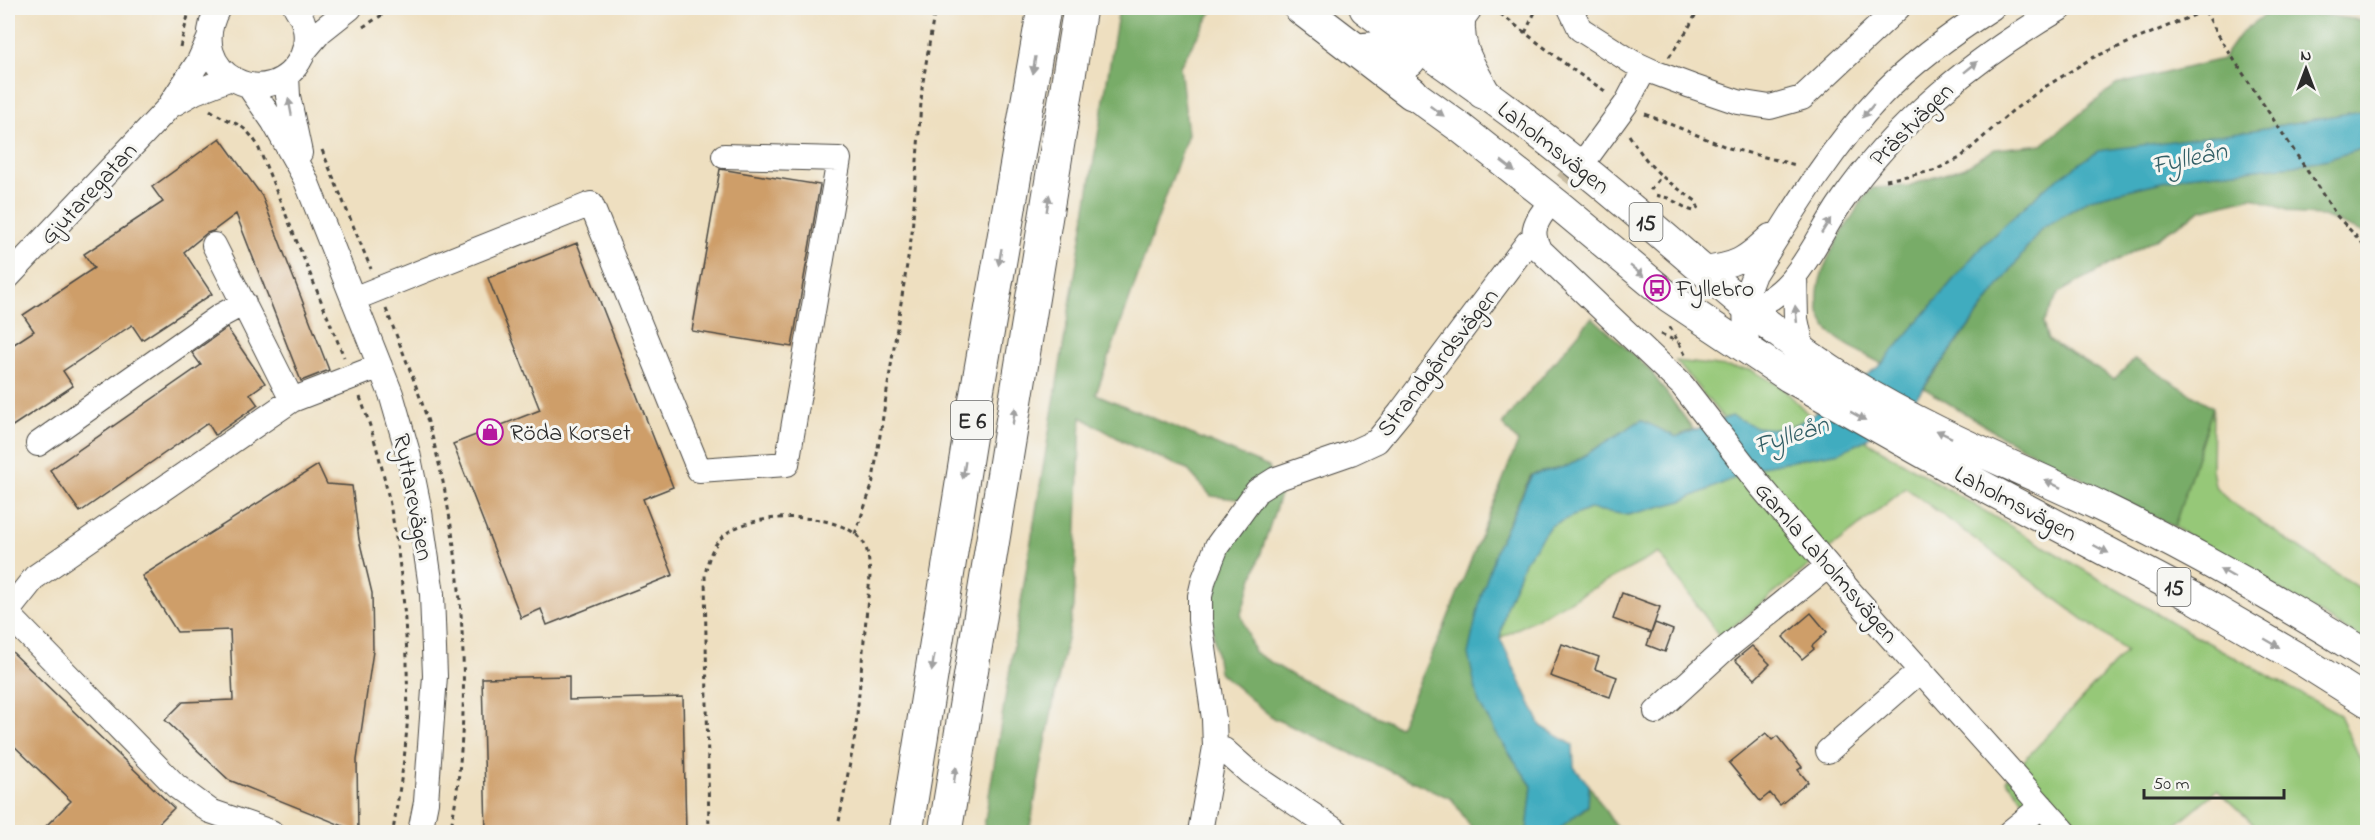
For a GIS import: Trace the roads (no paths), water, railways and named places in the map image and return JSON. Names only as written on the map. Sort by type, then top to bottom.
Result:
[{"type":"highway","name":"E 6","points":[[903,824],[1044,8]]},
{"type":"highway","name":"E 6","points":[[949,825],[1080,8]]},
{"type":"highway","points":[[1071,62],[1091,30],[1095,8]]},
{"type":"highway","name":"Laholmsvägen","points":[[1301,8],[1412,93]]},
{"type":"highway","name":"Laholmsvägen","points":[[1366,8],[1412,42]]},
{"type":"highway","points":[[1412,93],[1409,62],[1415,24],[1423,8]]},
{"type":"highway","points":[[1356,50],[1389,49],[1429,38],[1462,12]]},
{"type":"highway","points":[[1462,12],[1458,34],[1462,55],[1482,92]]},
{"type":"main road","name":"Laholmsvägen","points":[[1412,42],[1570,159],[1745,308],[1803,352],[1851,384],[1923,424],[2104,508],[2210,564],[2328,631],[2367,656]]},
{"type":"main road","name":"Laholmsvägen","points":[[1412,93],[1553,201],[1666,309],[1748,351],[1789,377],[1975,482],[2191,596],[2304,661],[2367,702]]},
{"type":"main road","name":"Laholmsvägen","points":[[1666,309],[1745,308]]},
{"type":"street","points":[[209,39],[211,23],[218,8]]},
{"type":"street","points":[[296,8],[304,22],[306,37],[304,51]]},
{"type":"street","points":[[240,81],[261,85],[275,82],[286,76],[297,65],[304,51],[321,31],[350,8]]},
{"type":"street","points":[[1570,8],[1580,29],[1586,35],[1651,71],[1738,102],[1770,107],[1802,98],[1898,8]]},
{"type":"street","name":"Prästvägen","points":[[1748,351],[1745,297],[1754,274],[1789,218],[1851,131],[1881,96],[1931,51],[1992,8]]},
{"type":"street","name":"Prästvägen","points":[[1745,308],[1768,301],[1795,276],[1840,203],[1886,145],[1916,114],[1983,57],[2061,8]]},
{"type":"street","name":"Ryttarevägen","points":[[209,39],[212,55],[220,68],[240,81],[273,121],[305,178],[391,394],[408,453],[420,512],[432,594],[435,676],[426,802],[420,832]]},
{"type":"street","name":"Gjutaregatan","points":[[8,277],[168,108],[199,61],[209,39]]},
{"type":"street","points":[[1588,156],[1651,71]]},
{"type":"street","name":"Ryttarevägen","points":[[286,76],[305,178]]},
{"type":"street","name":"Gjutaregatan","points":[[168,108],[195,92],[240,81]]},
{"type":"street","points":[[353,299],[591,204],[699,470],[787,464],[839,159],[724,156]]},
{"type":"street","points":[[1534,240],[1534,230],[1544,211]]},
{"type":"street","name":"Prästvägen","points":[[1701,269],[1730,266],[1756,249],[1789,218]]},
{"type":"street","name":"Gamla Laholmsvägen","points":[[1534,240],[1549,260],[1682,385],[1758,483],[1828,566],[2065,832]]},
{"type":"street","name":"Strandgårdsvägen","points":[[1200,832],[1215,747],[1214,719],[1200,620],[1200,596],[1217,546],[1257,491],[1276,479],[1351,453],[1377,441],[1415,394],[1528,242],[1534,240]]},
{"type":"street","points":[[214,245],[291,400]]},
{"type":"street","points":[[1795,276],[1796,319],[1803,352]]},
{"type":"street","points":[[38,444],[220,316],[244,303]]},
{"type":"street","points":[[271,832],[210,811],[176,786],[8,613],[35,577],[291,400],[380,366]]},
{"type":"street","points":[[1656,711],[1725,649],[1828,566]]},
{"type":"street","points":[[1828,751],[1921,670]]},
{"type":"street","points":[[1215,747],[1224,750],[1250,773],[1338,832]]},
{"type":"street","points":[[2010,832],[2042,806]]},
{"type":"water","name":"Fylleån","points":[[2367,110],[2367,147],[2328,159],[2295,165],[2187,176],[2090,199],[2041,229],[1918,395],[1865,440],[1840,452],[1762,466],[1682,501],[1628,515],[1589,509],[1550,526],[1524,562],[1506,607],[1500,638],[1541,726],[1573,745],[1574,767],[1589,785],[1588,805],[1561,827],[1560,832],[1527,832],[1532,786],[1499,738],[1479,703],[1468,654],[1481,596],[1497,547],[1532,475],[1568,466],[1641,420],[1676,437],[1732,416],[1756,427],[1775,429],[1793,426],[1811,417],[1820,408],[1882,364],[1981,247],[2047,186],[2098,151],[2254,130]]},
{"type":"tunnel","points":[[1544,211],[1588,156]]},
{"type":"place","name":"Fyllebro","points":[[1657,288]]},
{"type":"place","name":"Röda Korset","points":[[490,432]]}]
